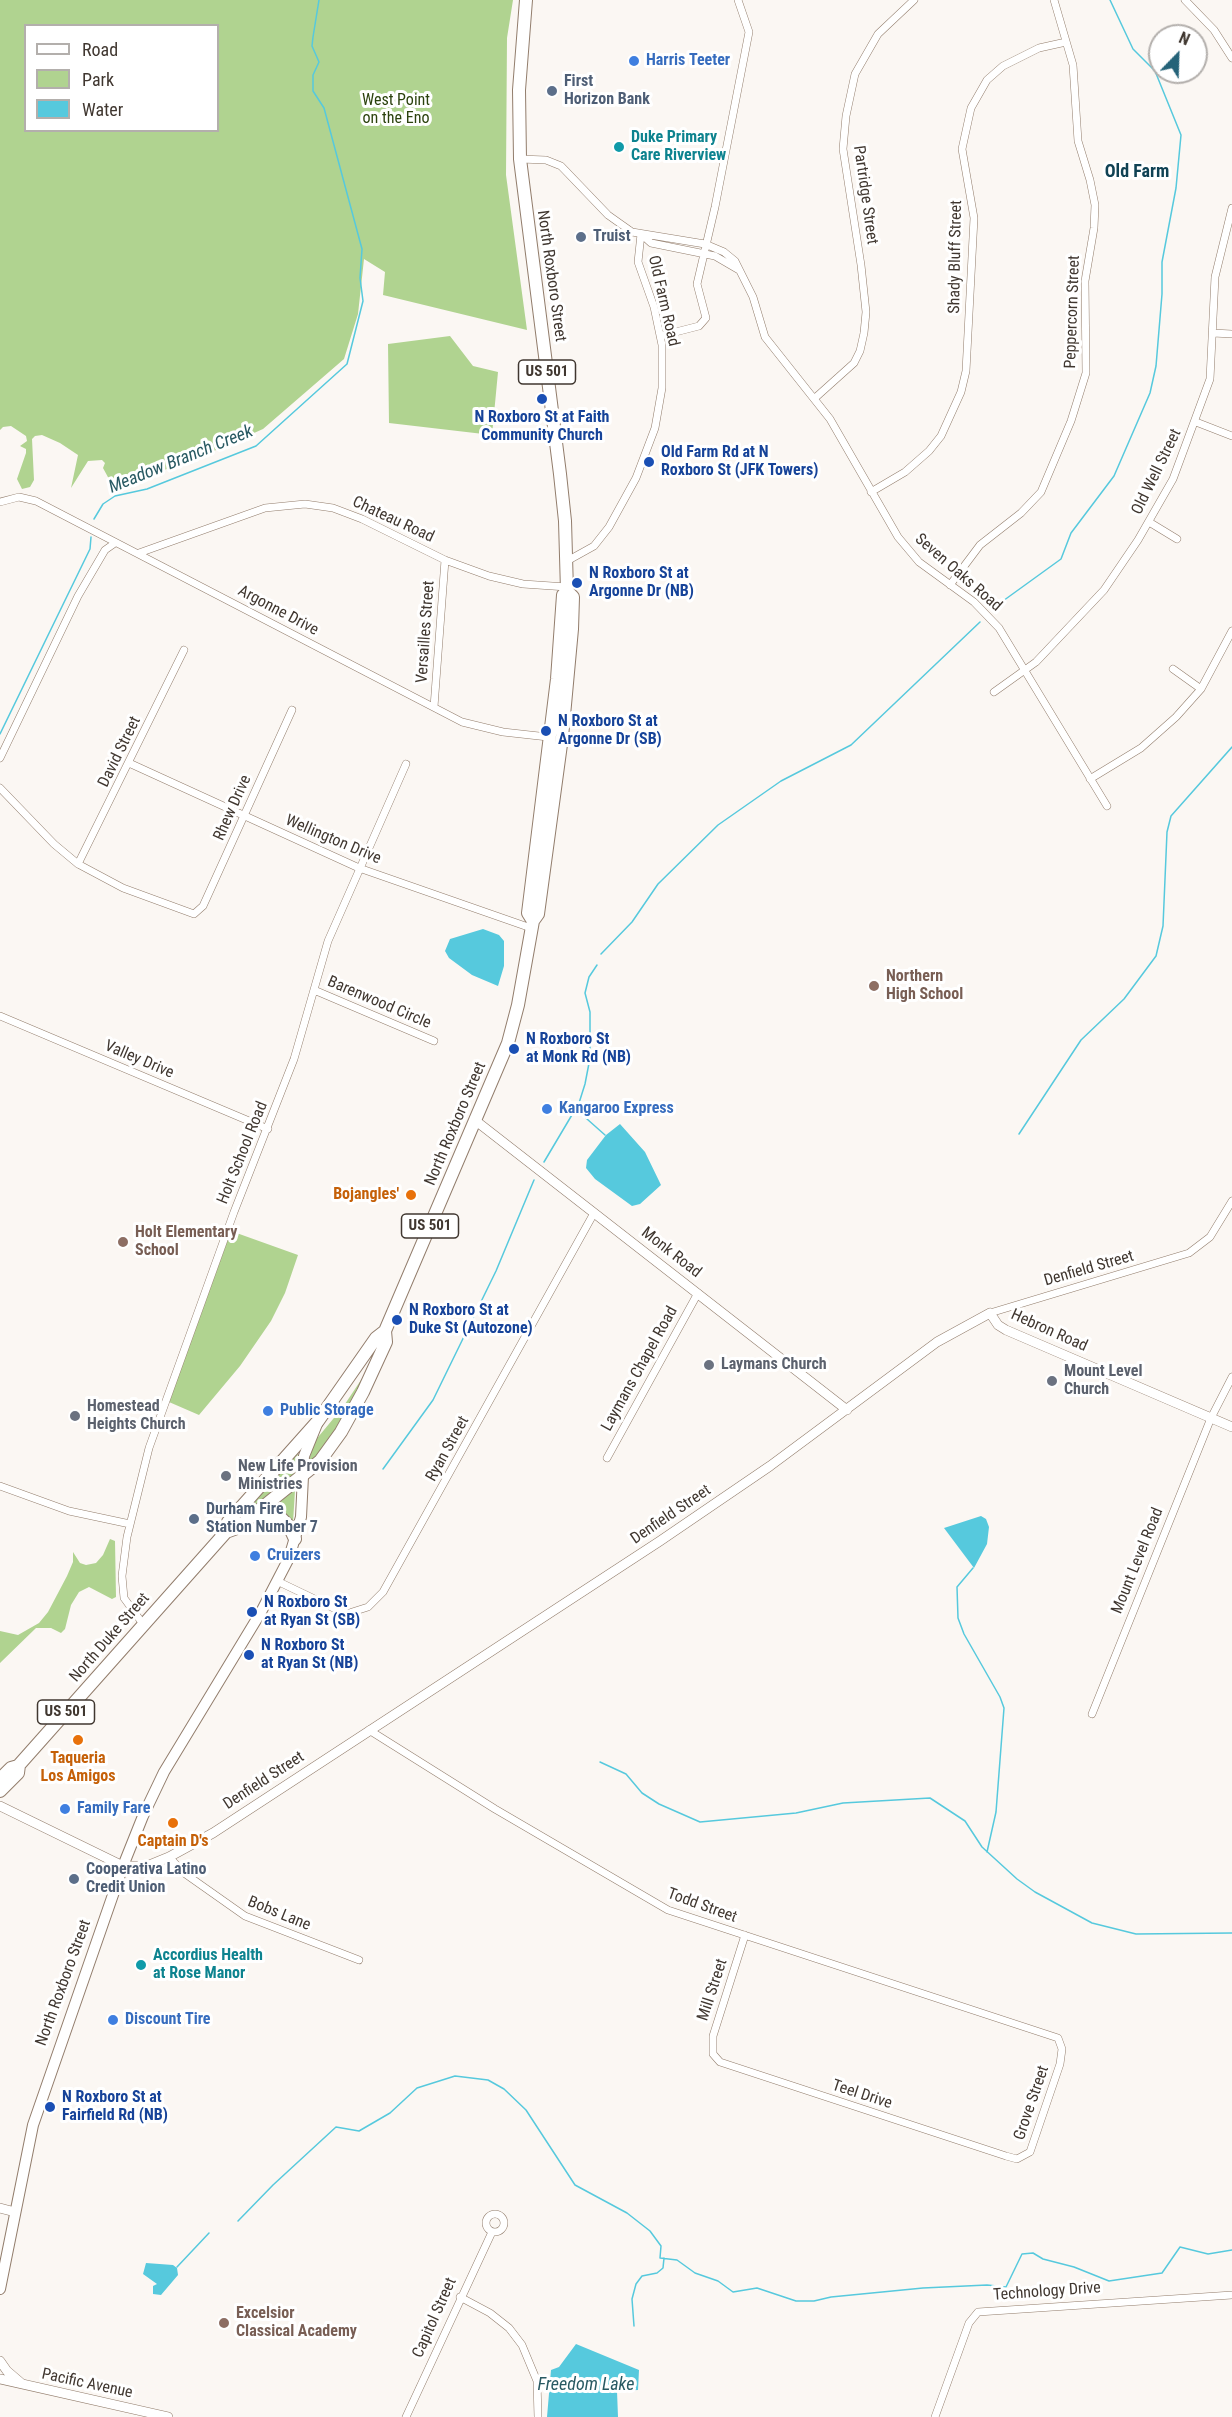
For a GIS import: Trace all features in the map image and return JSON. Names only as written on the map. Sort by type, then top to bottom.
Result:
[{"type":"highway","name":"North Roxboro Street","points":[[526,0],[519,90],[520,159],[560,474],[567,561],[567,589],[563,595],[556,679],[528,912],[532,924]]},
{"type":"highway","name":"North Roxboro Street","points":[[318,1421],[376,1338],[384,1331],[476,1121],[512,1030],[532,924],[538,914],[562,736],[572,629],[573,597],[567,589]]},
{"type":"highway","points":[[556,679],[560,691],[556,728],[562,736]]},
{"type":"highway","points":[[548,737],[554,742],[549,791],[553,796]]},
{"type":"highway","name":"North Roxboro Street","points":[[303,1477],[320,1461],[349,1420],[386,1342],[384,1331]]},
{"type":"highway","name":"North Duke Street","points":[[226,1532],[228,1522],[318,1421]]},
{"type":"highway","name":"North Duke Street","points":[[0,1779],[10,1768],[19,1765],[226,1532],[237,1528],[303,1477]]},
{"type":"highway","points":[[254,1514],[281,1518],[289,1526],[296,1539]]},
{"type":"highway","name":"North Duke Street","points":[[0,1791],[18,1773],[19,1765]]},
{"type":"main road","name":"North Roxboro Street","points":[[0,2289],[27,2150],[39,2104],[123,1866],[164,1772],[277,1581],[296,1539],[302,1508],[304,1456],[318,1421]]},
{"type":"street","points":[[660,336],[704,323],[706,316],[697,284],[715,207],[749,32],[738,0]]},
{"type":"street","name":"Partridge Street","points":[[815,398],[854,363],[861,351],[864,333],[866,312],[861,265],[843,149],[854,80],[872,42],[914,0]]},
{"type":"street","name":"Peppercorn Street","points":[[950,585],[980,545],[1021,513],[1041,492],[1071,421],[1086,373],[1085,281],[1096,216],[1090,180],[1078,141],[1075,73],[1054,0]]},
{"type":"street","points":[[1185,0],[1214,30],[1232,58]]},
{"type":"street","name":"Shady Bluff Street","points":[[871,492],[905,472],[929,451],[941,436],[961,392],[966,371],[974,218],[962,149],[971,108],[987,80],[1002,66],[1039,48],[1066,42]]},
{"type":"street","name":"Old Farm Road","points":[[520,159],[546,160],[561,166],[614,221],[641,234],[638,262],[651,295],[660,336],[661,400],[648,453],[621,507],[602,537],[588,550],[567,561]]},
{"type":"street","name":"Old Well Street","points":[[994,692],[1026,671],[1104,590],[1149,522],[1173,479],[1210,379],[1215,277],[1232,209]]},
{"type":"street","name":"Seven Oaks Road","points":[[641,234],[652,233],[705,244],[724,252],[735,261],[753,297],[765,337],[779,358],[815,398],[840,435],[871,492],[910,553],[993,620],[1107,806]]},
{"type":"street","points":[[641,234],[651,243],[703,253],[721,259],[739,270]]},
{"type":"street","points":[[1213,333],[1232,333]]},
{"type":"street","points":[[1196,422],[1232,436]]},
{"type":"street","name":"Argonne Drive","points":[[0,502],[19,497],[36,501],[478,728],[548,737]]},
{"type":"street","name":"Chateau Road","points":[[139,554],[245,514],[295,503],[324,506],[362,519],[468,570],[513,582],[567,589]]},
{"type":"street","points":[[1149,522],[1177,539]]},
{"type":"street","points":[[0,758],[78,596],[105,550],[115,543]]},
{"type":"street","name":"Versailles Street","points":[[434,707],[445,560]]},
{"type":"street","points":[[1090,779],[1152,740],[1201,689],[1232,631]]},
{"type":"street","name":"David Street","points":[[78,864],[184,650]]},
{"type":"street","points":[[1173,669],[1201,689]]},
{"type":"street","name":"Rhew Drive","points":[[78,864],[123,888],[194,914],[203,906],[292,710]]},
{"type":"street","name":"Wellington Drive","points":[[129,763],[359,868],[532,924]]},
{"type":"street","name":"Holt School Road","points":[[143,1624],[128,1607],[122,1593],[123,1558],[155,1430],[294,1059],[328,941],[406,764]]},
{"type":"street","points":[[0,788],[54,844],[78,864]]},
{"type":"street","name":"Barenwood Circle","points":[[314,990],[434,1041]]},
{"type":"street","name":"Valley Drive","points":[[0,1016],[267,1129]]},
{"type":"street","name":"Monk Road","points":[[476,1121],[847,1410]]},
{"type":"street","name":"Denfield Street","points":[[123,1866],[147,1866],[213,1833],[704,1511],[950,1334],[990,1314],[1189,1254],[1210,1237],[1232,1201]]},
{"type":"street","name":"Ryan Street","points":[[277,1581],[346,1614],[368,1607],[383,1592],[594,1213]]},
{"type":"street","name":"Laymans Chapel Road","points":[[607,1458],[698,1293]]},
{"type":"street","name":"Hebron Road","points":[[990,1314],[998,1325],[1006,1330],[1232,1427]]},
{"type":"street","name":"Mount Level Road","points":[[1092,1714],[1211,1418],[1232,1377]]},
{"type":"street","points":[[0,1486],[69,1511],[130,1524]]},
{"type":"street","name":"Todd Street","points":[[369,1730],[495,1809],[668,1910],[1058,2038]]},
{"type":"street","points":[[0,1806],[123,1866]]},
{"type":"street","name":"Bobs Lane","points":[[169,1857],[184,1873],[245,1916],[359,1960]]},
{"type":"street","name":"Mill Street","points":[[713,2054],[713,2036],[745,1935]]},
{"type":"street","name":"Grove Street","points":[[1006,2156],[1017,2159],[1030,2151],[1060,2064],[1062,2049],[1058,2038]]},
{"type":"street","name":"Teel Drive","points":[[713,2054],[720,2062],[730,2067],[1006,2156]]},
{"type":"street","points":[[0,2208],[15,2212]]},
{"type":"street","name":"Capitol Street","points":[[406,2417],[492,2232]]},
{"type":"street","name":"Technology Drive","points":[[935,2417],[969,2323],[978,2312],[1232,2295]]},
{"type":"street","points":[[460,2297],[490,2313],[509,2328],[522,2345],[537,2381],[538,2417]]},
{"type":"street","points":[[0,2361],[7,2371],[26,2386]]},
{"type":"street","name":"Pacific Avenue","points":[[0,2379],[168,2417]]},
{"type":"green space","name":"West Point on the Eno","points":[[0,0],[513,0],[507,38],[506,175],[527,330],[383,295],[385,272],[364,259],[358,314],[344,359],[263,429],[187,463],[147,475],[128,475],[108,484],[109,479],[103,468],[105,463],[102,460],[88,461],[71,488],[78,455],[42,435],[35,436],[32,439],[34,480],[30,487],[22,489],[17,479],[26,453],[26,449],[20,446],[27,441],[26,436],[11,426],[0,430]]},
{"type":"green space","points":[[450,336],[473,366],[498,372],[492,435],[389,423],[388,344]]},
{"type":"green space","points":[[231,1231],[298,1255],[285,1293],[271,1321],[240,1366],[199,1415],[169,1402]]},
{"type":"green space","points":[[369,1368],[356,1400],[322,1451],[308,1464],[314,1442],[343,1407]]},
{"type":"green space","points":[[298,1451],[295,1476],[241,1519],[238,1516]]},
{"type":"green space","points":[[295,1490],[293,1523],[269,1511],[268,1509]]},
{"type":"green space","points":[[110,1539],[115,1541],[116,1597],[112,1599],[89,1587],[79,1592],[71,1605],[65,1629],[61,1633],[51,1628],[36,1628],[0,1663],[0,1631],[18,1635],[39,1623],[48,1612],[67,1576],[73,1562],[73,1552],[80,1563],[86,1565],[96,1563],[103,1555]]},
{"type":"water","points":[[483,929],[499,935],[504,941],[504,966],[498,986],[472,975],[449,958],[445,951],[450,939]]},
{"type":"water","points":[[620,1124],[645,1152],[661,1185],[640,1204],[632,1206],[595,1179],[586,1168],[587,1160],[606,1135]]},
{"type":"water","points":[[981,1516],[986,1519],[989,1527],[987,1544],[974,1568],[944,1528]]},
{"type":"water","points":[[146,2263],[173,2265],[177,2268],[178,2275],[161,2295],[153,2294],[153,2286],[157,2284],[143,2274]]},
{"type":"water","name":"Freedom Lake","points":[[576,2344],[639,2370],[638,2390],[617,2391],[618,2417],[547,2417],[551,2370],[559,2367]]},
{"type":"waterway","name":"Meadow Branch Creek","points":[[94,519],[103,504],[115,496],[147,489],[256,446],[347,364],[363,301],[360,278],[362,249],[324,108],[313,91],[313,75],[319,62],[312,46],[319,0]]},
{"type":"waterway","points":[[996,606],[1061,559],[1071,533],[1114,476],[1150,393],[1156,366],[1162,294],[1162,262],[1176,188],[1181,135],[1155,71],[1133,49],[1110,0]]},
{"type":"waterway","name":"Meadow Branch Creek","points":[[0,734],[90,549],[91,537]]},
{"type":"waterway","points":[[601,954],[632,922],[658,884],[718,825],[781,781],[851,745],[980,622]]},
{"type":"waterway","points":[[1019,1134],[1081,1040],[1124,999],[1156,956],[1163,926],[1167,832],[1171,816],[1232,747]]},
{"type":"waterway","points":[[544,1162],[579,1103],[585,1084],[590,1058],[590,1012],[585,993],[589,977],[597,965]]},
{"type":"waterway","points":[[579,1104],[578,1111],[605,1135]]},
{"type":"waterway","points":[[383,1469],[433,1400],[496,1271],[534,1180]]},
{"type":"waterway","points":[[973,1568],[957,1587],[958,1618],[964,1634],[1004,1708],[996,1812],[987,1852]]},
{"type":"waterway","points":[[600,1762],[626,1774],[642,1793],[659,1804],[700,1822],[796,1813],[843,1803],[930,1798],[965,1821],[982,1847],[1017,1879],[1035,1892],[1092,1923],[1136,1934],[1232,1933]]},
{"type":"waterway","points":[[238,2221],[336,2127],[359,2131],[390,2113],[417,2088],[455,2076],[488,2080],[504,2089],[526,2110],[575,2185],[627,2213],[650,2231],[661,2246],[660,2258],[677,2260],[695,2273],[718,2281],[733,2292],[757,2288],[796,2301],[814,2301],[831,2297],[923,2288],[987,2285],[1006,2287],[1022,2254],[1033,2253],[1043,2259],[1074,2267],[1109,2281],[1162,2273],[1180,2247],[1208,2254],[1232,2250]]},
{"type":"waterway","points":[[177,2267],[209,2233]]},
{"type":"waterway","points":[[634,2326],[632,2299],[636,2284],[642,2276],[657,2273],[663,2268],[664,2258]]},
{"type":"place","name":"Harris Teeter","points":[[634,61]]},
{"type":"place","name":"First Horizon Bank","points":[[552,91]]},
{"type":"place","name":"Duke Primary Care Riverview","points":[[619,147]]},
{"type":"place","name":"Truist","points":[[581,237]]},
{"type":"place","name":"N Roxboro St at Faith Community Church","points":[[542,399]]},
{"type":"place","name":"Old Farm Rd at N Roxboro St (JFK Towers)","points":[[649,462]]},
{"type":"place","name":"N Roxboro St at Argonne Dr (NB)","points":[[577,583]]},
{"type":"place","name":"N Roxboro St at Argonne Dr (SB)","points":[[546,731]]},
{"type":"place","name":"Northern High School","points":[[874,986]]},
{"type":"place","name":"N Roxboro St at Monk Rd (NB)","points":[[514,1049]]},
{"type":"place","name":"Kangaroo Express","points":[[547,1109]]},
{"type":"place","name":"Bojangles'","points":[[411,1195]]},
{"type":"place","name":"Holt Elementary School","points":[[123,1242]]},
{"type":"place","name":"N Roxboro St at Duke St (Autozone)","points":[[397,1320]]},
{"type":"place","name":"Laymans Church","points":[[709,1365]]},
{"type":"place","name":"Mount Level Church","points":[[1052,1381]]},
{"type":"place","name":"Public Storage","points":[[268,1411]]},
{"type":"place","name":"Homestead Heights Church","points":[[75,1416]]},
{"type":"place","name":"New Life Provision Ministries","points":[[226,1476]]},
{"type":"place","name":"Durham Fire Station Number 7","points":[[194,1519]]},
{"type":"place","name":"Cruizers","points":[[255,1556]]},
{"type":"place","name":"N Roxboro St at Ryan St (SB)","points":[[252,1612]]},
{"type":"place","name":"N Roxboro St at Ryan St (NB)","points":[[249,1655]]},
{"type":"place","name":"Taqueria Los Amigos","points":[[78,1740]]},
{"type":"place","name":"Family Fare","points":[[65,1809]]},
{"type":"place","name":"Captain D's","points":[[173,1823]]},
{"type":"place","name":"Cooperativa Latino Credit Union","points":[[74,1879]]},
{"type":"place","name":"Accordius Health at Rose Manor","points":[[141,1965]]},
{"type":"place","name":"Discount Tire","points":[[113,2020]]},
{"type":"place","name":"N Roxboro St at Fairfield Rd (NB)","points":[[50,2107]]},
{"type":"place","name":"Excelsior Classical Academy","points":[[224,2323]]},
{"type":"district","name":"Old Farm","points":[[1137,172]]}]
